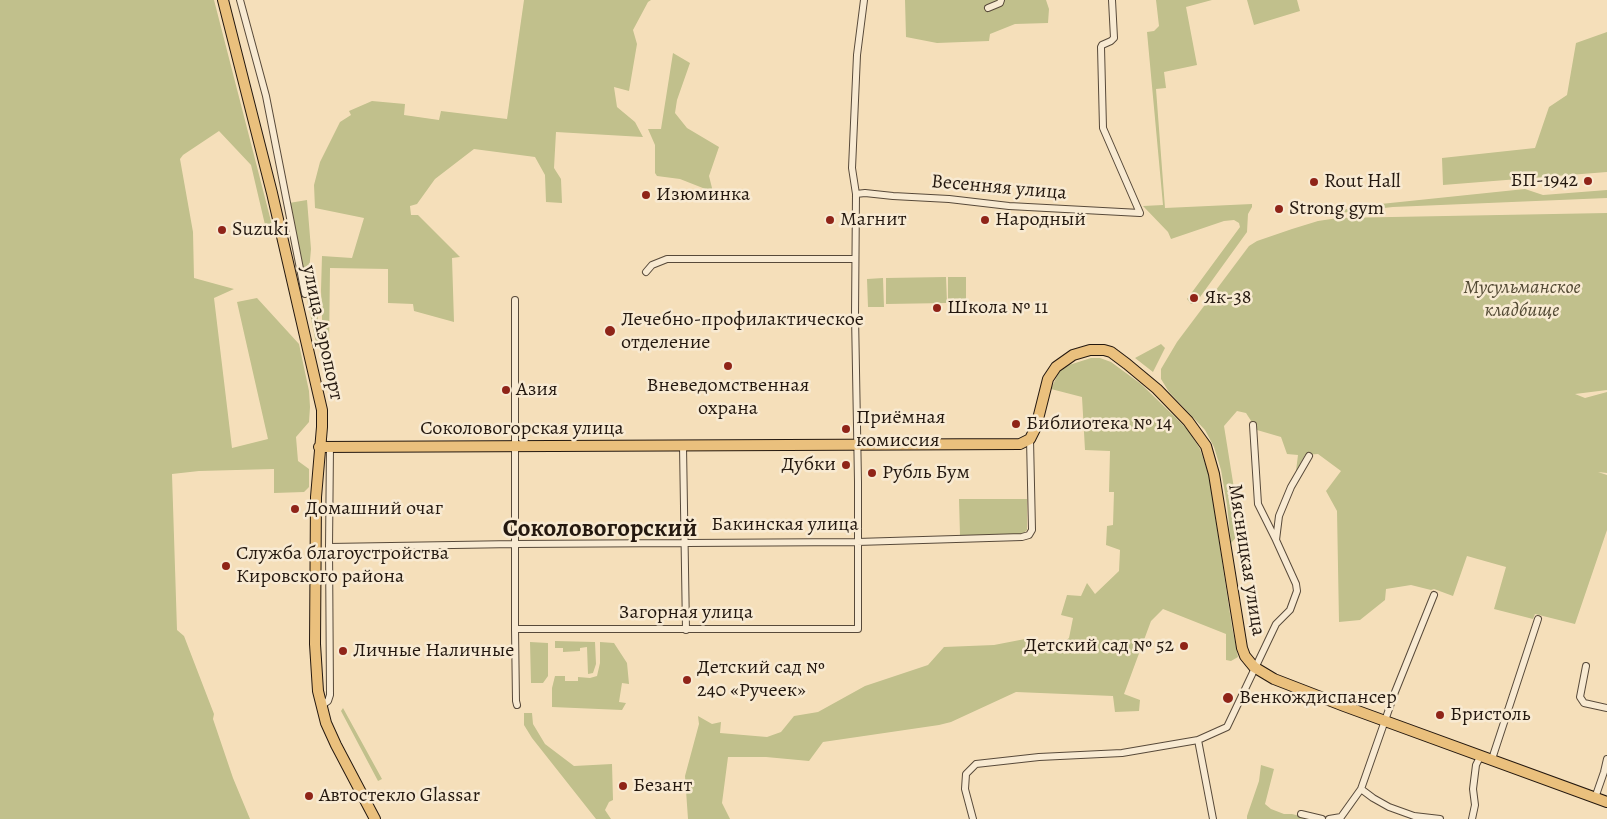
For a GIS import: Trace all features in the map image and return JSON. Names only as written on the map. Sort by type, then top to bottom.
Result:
[{"type":"main road","name":"улица Аэропорт","points":[[223,0],[272,193],[319,395],[322,426],[316,497],[315,644],[316,674],[321,706],[336,746],[375,819]]},
{"type":"main road","name":"Мясницкая улица","points":[[1028,441],[1036,428],[1048,379],[1056,367],[1073,355],[1083,352],[1098,350],[1111,352],[1144,377],[1176,408],[1198,434],[1210,458],[1218,494],[1242,648],[1245,656],[1254,667],[1274,679],[1607,802]]},
{"type":"main road","name":"Соколовогорская улица","points":[[319,447],[683,446],[1028,441]]},
{"type":"street","points":[[240,0],[266,96],[305,294]]},
{"type":"street","points":[[857,542],[856,194],[852,168],[857,55],[864,0]]},
{"type":"street","points":[[988,8],[1001,0]]},
{"type":"street","name":"Весенняя улица","points":[[856,194],[950,199],[1009,206],[1140,213],[1104,128],[1101,48],[1102,45],[1112,41],[1114,38],[1112,0]]},
{"type":"street","points":[[646,272],[652,265],[667,259],[855,259]]},
{"type":"street","points":[[515,300],[514,446],[517,705]]},
{"type":"street","points":[[973,819],[965,789],[966,774],[976,764],[1038,757],[1122,753],[1198,740],[1227,727],[1276,624],[1290,610],[1297,591],[1296,584],[1258,504],[1253,425]]},
{"type":"street","name":"Бакинская улица","points":[[329,547],[684,542],[857,542],[1029,536],[1031,533],[1032,495],[1028,441]]},
{"type":"street","points":[[683,446],[686,630]]},
{"type":"street","points":[[321,706],[328,701],[330,695],[330,447]]},
{"type":"street","points":[[1276,540],[1279,516],[1291,488],[1309,456]]},
{"type":"street","name":"Загорная улица","points":[[515,630],[858,629],[857,542]]},
{"type":"street","points":[[1329,819],[1341,817],[1361,789],[1384,721],[1434,594]]},
{"type":"street","points":[[1492,760],[1538,619]]},
{"type":"street","points":[[1586,666],[1580,697],[1584,703],[1607,708]]},
{"type":"street","points":[[1198,740],[1213,819]]},
{"type":"street","points":[[1472,819],[1475,806],[1473,789],[1476,764],[1481,755]]},
{"type":"street","points":[[1595,798],[1607,759]]},
{"type":"street","points":[[1361,789],[1389,807],[1414,816],[1440,819]]},
{"type":"street","points":[[1301,814],[1322,819]]},
{"type":"green space","points":[[0,0],[214,0],[273,229],[266,229],[251,165],[219,131],[183,155],[180,159],[193,232],[194,278],[234,289],[214,298],[232,448],[268,439],[237,302],[257,298],[299,344],[309,391],[310,407],[309,422],[296,437],[298,461],[309,469],[309,487],[304,492],[274,493],[274,469],[199,471],[172,474],[177,630],[184,636],[214,714],[213,719],[233,778],[250,819],[0,819]]},
{"type":"green space","points":[[524,0],[651,0],[648,2],[633,30],[637,44],[629,91],[614,87],[617,107],[635,122],[643,137],[556,132],[554,168],[561,179],[562,203],[546,202],[545,175],[535,157],[474,149],[435,179],[417,204],[410,206],[411,215],[418,215],[460,257],[452,258],[454,322],[414,311],[413,304],[388,303],[388,269],[330,268],[329,348],[323,348],[322,256],[352,258],[364,218],[315,208],[314,185],[320,162],[340,122],[351,115],[349,111],[372,101],[405,104],[404,115],[439,120],[441,111],[507,119]]},
{"type":"green space","points":[[905,0],[1046,0],[1049,9],[1048,23],[1015,24],[990,34],[989,41],[937,43],[906,37]]},
{"type":"green space","points":[[1156,0],[1212,0],[1186,7],[1197,65],[1164,72],[1166,88],[1156,89],[1165,208],[1252,204],[1248,214],[1247,232],[1195,304],[1191,304],[1187,299],[1240,227],[1239,223],[1234,220],[1224,221],[1171,239],[1168,232],[1143,206],[1163,205],[1147,32],[1154,31],[1159,26]]},
{"type":"green space","points":[[1247,0],[1297,0],[1300,11],[1254,25]]},
{"type":"green space","points":[[1607,32],[1607,172],[1443,185],[1442,158],[1535,148],[1549,107],[1567,95],[1576,43]]},
{"type":"green space","points":[[673,53],[690,63],[677,100],[675,113],[687,128],[719,147],[709,176],[713,192],[680,179],[657,176],[655,173],[655,145],[648,129],[661,129]]},
{"type":"green space","points":[[1525,189],[1543,195],[1607,190],[1607,198],[1393,207],[1330,214],[1350,208],[1371,205]]},
{"type":"green space","points":[[307,200],[311,249],[308,283],[305,285],[289,203]]},
{"type":"green space","name":"Мусульманское кладбище","points":[[1607,213],[1607,390],[1575,394],[1585,398],[1607,392],[1607,473],[1598,472],[1607,475],[1607,530],[1575,624],[1535,614],[1533,619],[1494,609],[1506,567],[1467,556],[1453,596],[1434,589],[1411,585],[1386,589],[1385,600],[1360,620],[1339,622],[1337,511],[1326,491],[1341,471],[1318,454],[1305,455],[1296,471],[1298,455],[1287,454],[1281,437],[1257,430],[1246,413],[1237,411],[1224,426],[1241,532],[1231,543],[1221,470],[1214,447],[1205,430],[1169,392],[1161,379],[1161,369],[1177,342],[1249,246],[1257,241],[1292,229],[1318,221],[1338,218]]},
{"type":"green space","points":[[946,277],[947,303],[886,304],[886,278]]},
{"type":"green space","points":[[948,277],[966,277],[966,303],[948,303]]},
{"type":"green space","points":[[883,278],[884,307],[868,307],[867,279]]},
{"type":"green space","points":[[307,299],[310,299],[317,306],[319,334],[317,348]]},
{"type":"green space","points":[[1161,344],[1165,348],[1153,372],[1135,358]]},
{"type":"green space","points":[[1091,358],[1100,358],[1111,362],[1141,384],[1188,430],[1200,449],[1209,476],[1238,657],[1231,661],[1226,660],[1226,634],[1163,609],[1151,621],[1124,694],[1140,700],[1139,711],[1115,712],[1113,696],[1016,692],[951,722],[823,742],[809,761],[766,757],[728,757],[722,803],[730,819],[688,819],[685,776],[699,724],[698,716],[712,724],[721,722],[720,733],[767,737],[781,732],[794,716],[818,712],[865,686],[928,665],[944,647],[994,645],[1025,639],[1041,642],[1051,652],[1069,638],[1073,618],[1061,615],[1067,595],[1081,596],[1087,583],[1095,594],[1119,571],[1120,550],[1106,545],[1107,526],[1113,525],[1114,492],[1109,492],[1110,451],[1085,450],[1082,397],[1051,389],[1059,372],[1069,365]]},
{"type":"green space","points":[[959,499],[1027,499],[1027,530],[1021,535],[960,536]]},
{"type":"green space","points":[[555,641],[595,642],[596,664],[593,673],[588,674],[587,647],[580,648],[580,651],[563,652],[563,648],[555,648]]},
{"type":"green space","points":[[530,642],[548,643],[548,676],[543,683],[531,683]]},
{"type":"green space","points":[[600,642],[614,643],[627,663],[629,684],[622,683],[619,702],[626,703],[622,710],[552,707],[552,688],[555,676],[565,676],[565,681],[578,681],[578,677],[590,678],[597,676],[600,663]]},
{"type":"green space","points":[[343,708],[382,779],[378,781],[341,711]]},
{"type":"green space","points":[[524,713],[532,713],[533,724],[545,744],[574,766],[612,764],[613,800],[609,802],[605,810],[611,819],[596,819],[532,738],[524,725]]},
{"type":"green space","points":[[1261,765],[1274,769],[1265,804],[1271,809],[1284,814],[1312,819],[1247,819],[1259,781]]},
{"type":"place","name":"БП-1942","points":[[1588,181]]},
{"type":"place","name":"Rout Hall","points":[[1314,182]]},
{"type":"place","name":"Изюминка","points":[[646,195]]},
{"type":"place","name":"Strong gym","points":[[1279,209]]},
{"type":"place","name":"Магнит","points":[[830,220]]},
{"type":"place","name":"Народный","points":[[985,220]]},
{"type":"place","name":"Suzuki","points":[[222,230]]},
{"type":"place","name":"Як-38","points":[[1194,298]]},
{"type":"place","name":"Школа № 11","points":[[937,308]]},
{"type":"place","name":"Лечебно-профилактическое отделение","points":[[610,331]]},
{"type":"place","name":"Вневедомственная охрана","points":[[728,366]]},
{"type":"place","name":"Азия","points":[[506,390]]},
{"type":"place","name":"Библиотека № 14","points":[[1016,424]]},
{"type":"place","name":"Приёмная комиссия","points":[[846,429]]},
{"type":"place","name":"Дубки","points":[[846,465]]},
{"type":"place","name":"Рубль Бум","points":[[872,473]]},
{"type":"place","name":"Домашний очаг","points":[[295,509]]},
{"type":"place","name":"Служба благоустройства Кировского района","points":[[226,566]]},
{"type":"place","name":"Детский сад № 52","points":[[1184,646]]},
{"type":"place","name":"Личные Наличные","points":[[343,651]]},
{"type":"place","name":"Детский сад № 240 «Ручеек»","points":[[687,680]]},
{"type":"place","name":"Венкождиспансер","points":[[1228,698]]},
{"type":"place","name":"Бристоль","points":[[1440,715]]},
{"type":"place","name":"Безант","points":[[623,786]]},
{"type":"place","name":"Автостекло Glassar","points":[[309,796]]},
{"type":"district","name":"Соколовогорский","points":[[600,530]]}]
